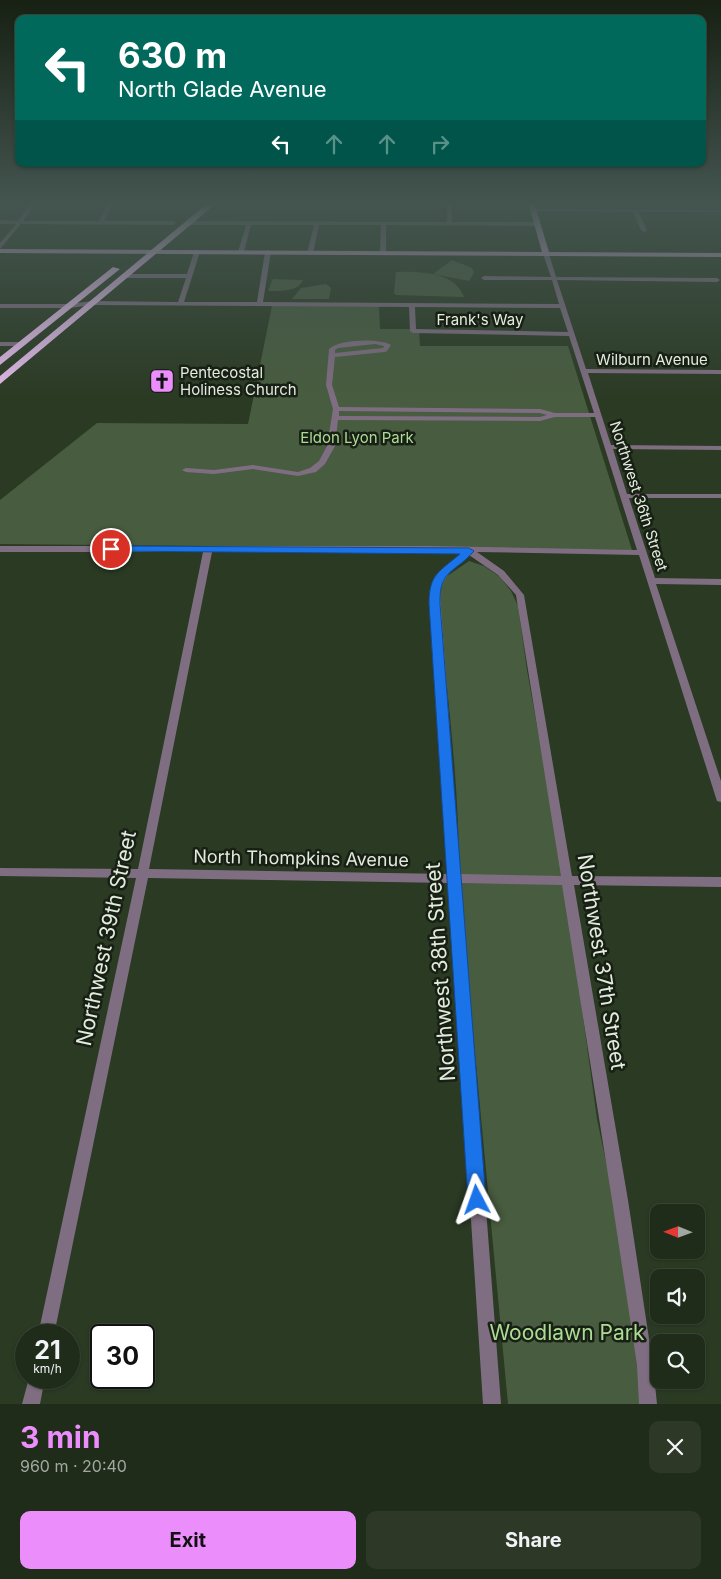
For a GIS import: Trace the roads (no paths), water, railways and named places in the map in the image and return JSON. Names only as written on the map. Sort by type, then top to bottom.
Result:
[{"type":"highway","points":[[0,362],[118,268]]},
{"type":"highway","points":[[1,379],[133,268]]},
{"type":"street","points":[[180,304],[192,268]]},
{"type":"street","points":[[260,304],[266,268]]},
{"type":"street","name":"Northwest 36th Street","points":[[550,268],[721,798]]},
{"type":"street","points":[[123,276],[190,276]]},
{"type":"street","points":[[484,278],[717,280]]},
{"type":"street","points":[[0,306],[70,306],[92,304],[562,306]]},
{"type":"street","name":"Frank's Way","points":[[412,305],[413,331],[572,334]]},
{"type":"street","points":[[186,470],[214,472],[253,468],[304,473],[313,470],[322,462],[331,446],[336,409],[328,384],[332,355],[334,347],[375,342],[385,344],[388,347],[377,352],[332,355]]},
{"type":"street","points":[[0,344],[23,344]]},
{"type":"street","name":"Wilburn Avenue","points":[[583,371],[721,372]]},
{"type":"street","points":[[336,409],[540,411],[555,415]]},
{"type":"street","points":[[435,410],[436,419]]},
{"type":"street","points":[[334,418],[540,419],[555,415],[597,414]]},
{"type":"street","points":[[608,447],[721,448]]},
{"type":"street","points":[[623,496],[721,496]]},
{"type":"street","points":[[0,549],[642,553]]},
{"type":"street","name":"Northwest 39th Street","points":[[48,1324],[143,872],[208,549]]},
{"type":"street","name":"Northwest 38th Street","points":[[469,551],[440,576],[434,587],[492,1404]]},
{"type":"street","name":"Northwest 37th Street","points":[[469,551],[501,573],[520,595],[569,882],[645,1365],[648,1404]]},
{"type":"street","points":[[652,581],[721,582]]},
{"type":"street","name":"North Thompkins Avenue","points":[[0,872],[143,872],[569,882],[721,882]]},
{"type":"street","points":[[31,1404],[34,1389]]},
{"type":"place","name":"Pentecostal Holiness Church","points":[[162,381]]},
{"type":"park label","name":"Eldon Lyon Park","points":[[357,437]]},
{"type":"park label","name":"Woodlawn Park","points":[[567,1332]]}]
